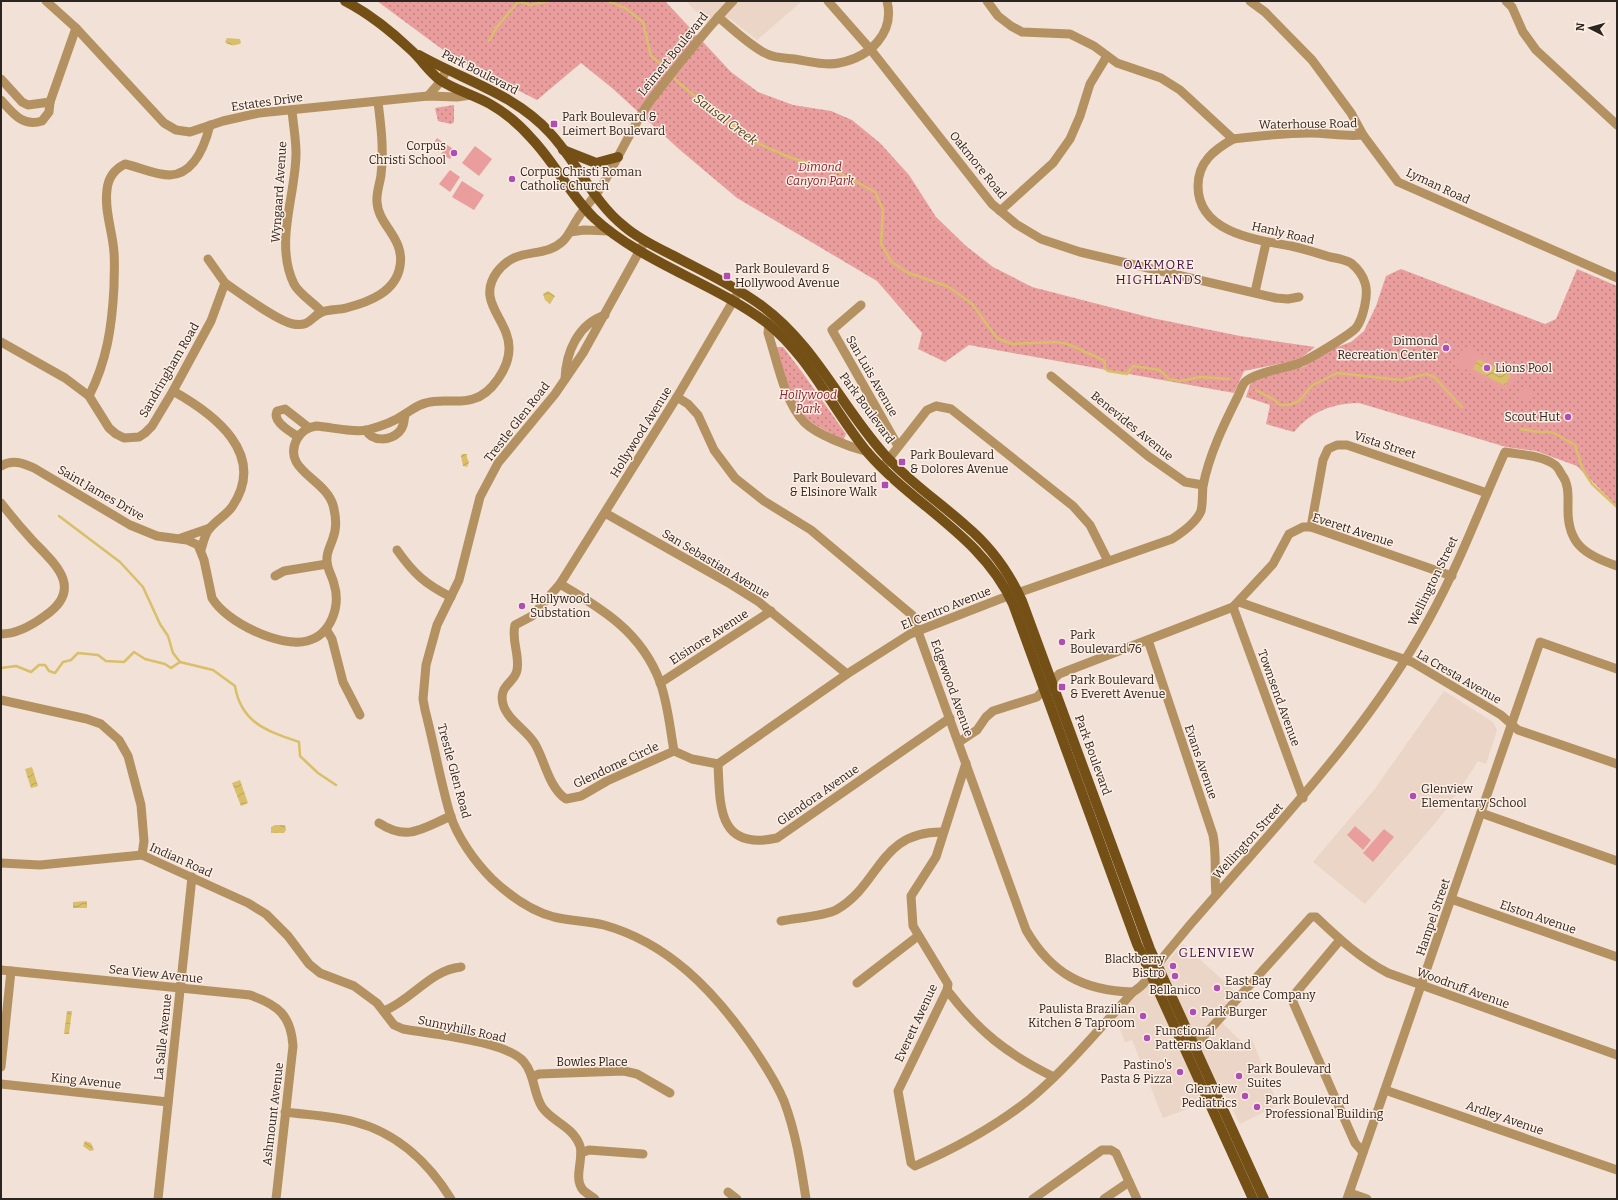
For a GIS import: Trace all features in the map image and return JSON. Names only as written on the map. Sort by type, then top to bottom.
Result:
[{"type":"main road","name":"Park Boulevard","points":[[345,1],[372,17],[413,52],[441,81],[491,105],[509,116],[533,139],[585,208],[610,231],[640,250],[735,301],[768,324],[796,352],[868,452],[882,468],[957,531],[977,550],[1014,594],[1052,681],[1138,916],[1189,1045],[1253,1199]]},
{"type":"main road","name":"Park Boulevard","points":[[413,52],[484,86],[520,106],[550,133],[602,205],[619,222],[645,241],[739,291],[768,310],[801,341],[814,356],[864,429],[888,459],[909,479],[967,526],[984,543],[1008,574],[1045,689],[1129,922],[1151,976],[1189,1045],[1264,1199]]},
{"type":"main road","points":[[563,150],[596,163],[618,157]]},
{"type":"street","name":"Estates Drive","points":[[46,1],[76,28],[164,123],[176,130],[190,132],[245,115],[428,96],[451,98],[471,95]]},
{"type":"street","name":"Leimert Boulevard","points":[[585,208],[595,195],[647,106],[706,30],[733,1]]},
{"type":"street","name":"Oakmore Road","points":[[828,1],[871,50],[992,204],[1016,224],[1041,239],[1080,252],[1288,300],[1299,297]]},
{"type":"street","points":[[718,17],[759,49],[775,56],[839,63],[871,50],[883,38],[888,25],[889,10],[887,1]]},
{"type":"street","points":[[987,1],[998,16],[1022,32],[1070,34],[1094,46],[1107,56],[1132,70],[1160,78],[1180,90],[1232,139]]},
{"type":"street","name":"Lyman Road","points":[[1250,1],[1265,12],[1312,60],[1351,113],[1363,135],[1393,178],[1403,185],[1617,278]]},
{"type":"street","points":[[1506,1],[1512,7],[1523,32],[1536,50],[1617,125]]},
{"type":"street","points":[[1,100],[18,118],[26,123],[42,121],[49,112],[50,102],[76,28]]},
{"type":"street","points":[[1000,211],[1053,163],[1070,139],[1080,116],[1090,84],[1107,56]]},
{"type":"street","points":[[428,96],[441,81],[447,69]]},
{"type":"street","points":[[1,79],[22,102],[28,105],[50,102]]},
{"type":"street","points":[[208,259],[225,283],[291,324],[311,322],[322,312],[347,308],[376,298],[388,290],[398,273],[401,254],[397,241],[381,214],[377,202],[382,174],[382,147],[378,102]]},
{"type":"street","name":"Wyngaard Avenue","points":[[292,110],[296,153],[286,231],[287,253],[293,283],[298,290],[322,312]]},
{"type":"street","points":[[89,396],[99,376],[106,354],[112,317],[115,255],[106,204],[107,189],[112,177],[117,168],[125,164],[169,175],[179,174],[190,166],[206,143],[210,125]]},
{"type":"street","name":"Waterhouse Road","points":[[1232,139],[1278,134],[1312,133],[1347,137],[1363,135]]},
{"type":"street","name":"Hanly Road","points":[[1232,139],[1213,151],[1202,166],[1198,178],[1200,199],[1205,210],[1217,224],[1234,234],[1266,243],[1292,246],[1350,262],[1360,273],[1366,284],[1365,307],[1356,327],[1333,343]]},
{"type":"street","points":[[210,528],[201,550],[212,598],[221,610],[233,619],[269,638],[284,642],[297,643],[309,641],[326,629],[333,619],[336,597],[334,585],[327,564],[329,548],[335,529],[333,505],[323,487],[296,463],[293,451],[294,444],[298,437],[308,427],[316,426],[366,430],[405,414],[414,407],[425,403],[439,400],[472,400],[479,397],[489,389],[499,376],[506,364],[509,350],[509,339],[505,327],[495,313],[492,303],[491,287],[496,274],[505,262],[517,256],[549,250],[556,246],[564,240],[585,208]]},
{"type":"street","points":[[570,232],[584,230],[610,231]]},
{"type":"street","name":"Trestle Glen Road","points":[[645,241],[605,315],[565,380],[496,465],[480,496],[459,580],[437,625],[426,665],[423,699],[451,816],[466,847],[491,878],[522,904],[553,917],[604,925],[650,943],[682,966],[710,993],[742,1032],[769,1071],[784,1101],[796,1138],[806,1199]]},
{"type":"street","points":[[1254,292],[1266,243]]},
{"type":"street","name":"Sandringham Road","points":[[1,342],[17,353],[65,378],[89,396],[109,428],[116,434],[132,438],[145,433],[173,391],[203,338],[225,283]]},
{"type":"street","name":"Hollywood Avenue","points":[[560,584],[677,397],[735,301],[739,291]]},
{"type":"street","name":"San Luis Avenue","points":[[861,305],[832,330],[898,446]]},
{"type":"street","name":"Trestle Glen Road","points":[[565,380],[569,351],[576,339],[594,319],[605,315]]},
{"type":"street","points":[[768,324],[768,333],[790,401],[805,423],[844,445],[868,452]]},
{"type":"street","name":"El Centro Avenue","points":[[718,764],[847,674],[910,634],[1014,594],[1172,538],[1188,528],[1200,511],[1203,486],[1225,421],[1245,382],[1270,371],[1301,362],[1333,343]]},
{"type":"street","name":"Benevides Avenue","points":[[1051,376],[1173,474],[1185,482],[1203,486]]},
{"type":"street","points":[[173,391],[194,403],[227,430],[241,454],[243,476],[238,497],[232,508],[210,528],[181,538]]},
{"type":"street","name":"Edgewood Avenue","points":[[677,397],[688,404],[698,415],[714,450],[735,478],[764,501],[811,530],[901,604],[912,615],[1026,930],[1037,948],[1050,962],[1083,983],[1101,989],[1133,992]]},
{"type":"street","points":[[882,468],[927,410],[936,406],[952,409],[1073,506],[1090,525],[1108,561]]},
{"type":"street","points":[[298,437],[277,420],[275,415],[277,411],[285,409],[308,427]]},
{"type":"street","points":[[366,430],[368,435],[378,439],[389,438],[399,432],[404,424],[405,414]]},
{"type":"street","name":"Vista Street","points":[[1310,527],[1323,460],[1328,449],[1337,445],[1347,445],[1487,493]]},
{"type":"street","name":"Wellington Street","points":[[915,1166],[971,1139],[1002,1120],[1054,1077],[1133,992],[1143,986],[1216,895],[1303,798],[1350,740],[1405,660],[1429,619],[1452,576],[1505,452],[1533,457],[1556,465],[1565,478],[1568,493],[1568,516],[1571,535],[1589,555],[1617,566]]},
{"type":"street","name":"Saint James Drive","points":[[1,466],[13,462],[23,463],[130,525],[157,536],[181,538],[193,542],[201,550]]},
{"type":"street","points":[[1,503],[23,530],[59,568],[64,580],[61,599],[55,609],[37,622],[19,630],[1,634]]},
{"type":"street","name":"San Sebastian Avenue","points":[[605,513],[727,582],[771,611],[847,674]]},
{"type":"street","name":"Everett Avenue","points":[[959,742],[977,730],[986,717],[993,711],[1037,697],[1059,674],[1236,604],[1273,564],[1289,534],[1303,527],[1310,527],[1452,576]]},
{"type":"street","points":[[397,550],[411,569],[430,586],[451,597]]},
{"type":"street","points":[[275,576],[284,571],[327,564]]},
{"type":"street","points":[[560,584],[594,603],[622,624],[646,653],[660,683],[674,751],[692,759],[718,764]]},
{"type":"street","name":"Glendome Circle","points":[[560,584],[532,616],[515,625],[513,631],[518,662],[517,672],[505,685],[502,695],[503,705],[508,714],[526,731],[535,744],[560,795],[566,799],[573,799],[674,751]]},
{"type":"street","name":"La Cresta Avenue","points":[[1236,604],[1412,662],[1501,715],[1518,730],[1617,764]]},
{"type":"street","name":"Townsend Avenue","points":[[1236,604],[1303,798]]},
{"type":"street","name":"Elsinore Avenue","points":[[660,683],[771,611]]},
{"type":"street","points":[[326,629],[332,639],[343,682],[360,715]]},
{"type":"street","name":"Evans Avenue","points":[[1148,640],[1213,835],[1216,850],[1214,878],[1216,895]]},
{"type":"street","name":"Hampel Street","points":[[1349,1196],[1540,642],[1617,669]]},
{"type":"street","points":[[1,700],[87,719],[101,724],[119,740],[128,756],[141,805],[144,841],[142,854]]},
{"type":"street","name":"Glendora Avenue","points":[[718,764],[720,807],[726,824],[736,834],[748,840],[761,842],[777,838],[950,718]]},
{"type":"street","name":"Everett Avenue","points":[[915,1166],[911,1163],[898,1091],[947,990],[948,984],[913,926],[911,896],[936,856],[966,763]]},
{"type":"street","points":[[1481,813],[1617,861]]},
{"type":"street","points":[[379,823],[389,830],[402,834],[415,832],[451,816]]},
{"type":"street","points":[[781,921],[834,911],[854,897],[878,864],[894,848],[915,835],[929,832],[943,832]]},
{"type":"street","name":"Indian Road","points":[[1,863],[40,865],[142,854],[248,903],[266,914],[277,924],[301,955],[320,973]]},
{"type":"street","name":"La Salle Avenue","points":[[158,1199],[192,878]]},
{"type":"street","name":"Elston Avenue","points":[[1451,899],[1617,957]]},
{"type":"street","name":"Woodruff Avenue","points":[[1189,1045],[1203,1037],[1304,923],[1311,917],[1316,917],[1340,940],[1372,965],[1421,986],[1617,1055]]},
{"type":"street","points":[[857,983],[918,936]]},
{"type":"street","points":[[1340,940],[1294,994],[1293,1002],[1355,1143],[1363,1152]]},
{"type":"street","points":[[384,1011],[395,1007],[439,973],[450,968],[461,968]]},
{"type":"street","name":"Sea View Avenue","points":[[1,970],[250,995],[264,1000],[278,1009],[287,1019],[292,1032]]},
{"type":"street","points":[[1,1067],[12,971]]},
{"type":"street","name":"Sunnyhills Road","points":[[320,973],[354,986],[384,1011],[388,1019],[394,1025],[403,1029],[500,1047],[510,1051],[524,1062],[532,1077],[537,1098],[542,1107],[548,1114],[572,1132],[579,1145],[581,1153],[580,1183],[583,1189],[595,1199]]},
{"type":"street","points":[[947,990],[961,1009],[980,1029],[1006,1051],[1054,1077]]},
{"type":"street","name":"Ashmount Avenue","points":[[276,1199],[293,1046],[292,1032]]},
{"type":"street","name":"Bowles Place","points":[[532,1077],[539,1074],[624,1072],[637,1074],[670,1093]]},
{"type":"street","name":"King Avenue","points":[[1,1084],[168,1102]]},
{"type":"street","name":"Ardley Avenue","points":[[1385,1090],[1617,1170]]},
{"type":"street","points":[[285,1112],[354,1122],[373,1128],[404,1145],[428,1166],[451,1199]]},
{"type":"street","points":[[581,1153],[589,1150],[642,1154]]},
{"type":"street","points":[[1033,1199],[1102,1150],[1111,1150],[1116,1153],[1137,1199]]},
{"type":"street","points":[[1104,1199],[1129,1182]]},
{"type":"street","points":[[728,1192],[737,1199]]},
{"type":"street","points":[[1349,1196],[1367,1199]]},
{"type":"shaded area","points":[[686,1],[802,1],[757,40],[729,18],[716,27],[705,21]]},
{"type":"shaded area","name":"Glenview Elementary School","points":[[1444,691],[1493,722],[1497,730],[1486,764],[1478,761],[1437,821],[1365,904],[1313,862],[1374,790]]},
{"type":"shaded area","points":[[1183,944],[1236,992],[1215,1016],[1243,1043],[1251,1037],[1278,1105],[1240,1124],[1225,1095],[1163,1118],[1132,1040],[1125,1042],[1116,1018]]},
{"type":"green space","name":"Dimond Canyon Park","points":[[377,1],[665,1],[731,72],[758,92],[793,105],[831,111],[852,120],[880,143],[909,175],[936,217],[966,246],[993,267],[1032,287],[1152,318],[1240,336],[1315,347],[1298,360],[1244,371],[1234,393],[969,345],[945,362],[918,349],[922,333],[877,281],[737,198],[680,150],[612,88],[581,63],[537,100],[454,58]]},
{"type":"green space","points":[[454,105],[454,122],[451,124],[438,121],[435,108]]},
{"type":"green space","points":[[437,138],[445,144],[439,152],[431,147]]},
{"type":"green space","points":[[447,145],[455,150],[450,159],[441,154]]},
{"type":"green space","points":[[475,146],[492,159],[479,176],[462,163]]},
{"type":"green space","points":[[450,170],[460,177],[450,192],[439,184]]},
{"type":"green space","points":[[462,181],[484,195],[474,210],[452,197]]},
{"type":"green space","points":[[1401,269],[1545,324],[1556,319],[1577,269],[1617,286],[1617,506],[1577,466],[1536,451],[1506,447],[1359,403],[1349,403],[1323,410],[1307,419],[1294,432],[1266,424],[1270,405],[1246,397],[1252,379],[1303,367],[1334,348],[1351,342],[1364,331],[1376,306],[1386,276]]},
{"type":"green space","name":"Lions Pool","points":[[1464,346],[1518,372],[1508,392],[1467,372],[1467,370],[1462,368],[1454,368]]},
{"type":"green space","name":"Hollywood Park","points":[[783,347],[802,372],[846,434],[844,439],[841,439],[816,425],[806,418],[797,408],[786,383],[776,348]]},
{"type":"green space","points":[[1524,387],[1534,392],[1528,404],[1518,399]]},
{"type":"green space","points":[[1355,826],[1371,840],[1363,850],[1347,835]]},
{"type":"green space","points":[[1384,829],[1394,837],[1373,862],[1363,853]]},
{"type":"water","points":[[227,38],[240,39],[241,43],[231,45],[225,42]]},
{"type":"water","points":[[548,291],[555,296],[550,304],[545,300],[543,294]]},
{"type":"water","points":[[1478,359],[1511,375],[1505,386],[1473,369]]},
{"type":"water","points":[[462,454],[467,454],[469,462],[467,467],[463,466]]},
{"type":"water","points":[[32,767],[38,786],[31,788],[25,769]]},
{"type":"water","points":[[240,780],[248,803],[241,806],[232,783]]},
{"type":"water","points":[[275,825],[285,825],[286,830],[284,833],[271,833],[271,827]]},
{"type":"water","points":[[87,901],[87,908],[73,908],[73,902]]},
{"type":"water","points":[[67,1011],[72,1011],[69,1034],[64,1034]]},
{"type":"water","points":[[85,1141],[91,1143],[94,1150],[90,1151],[83,1146]]},
{"type":"waterway","name":"Sausal Creek","points":[[518,1],[531,5],[548,1]]},
{"type":"waterway","name":"Sausal Creek","points":[[608,1],[625,8],[643,22],[651,56],[665,67],[679,83],[713,111],[755,142],[789,157],[838,172],[875,192],[883,210],[881,244],[891,261],[906,272],[949,287],[972,304],[997,338],[1012,344],[1056,342],[1068,344],[1105,361],[1104,368],[1108,371],[1127,374],[1133,366],[1160,370],[1169,379],[1180,381],[1200,377],[1229,379]]},
{"type":"waterway","points":[[489,41],[496,28],[518,2]]},
{"type":"waterway","name":"Sausal Creek","points":[[1256,390],[1273,399],[1280,405],[1289,405],[1299,401],[1313,385],[1337,373],[1401,380],[1427,374],[1434,377],[1462,407]]},
{"type":"waterway","name":"Sausal Creek","points":[[1521,429],[1538,432],[1552,432],[1575,445],[1583,470],[1592,484],[1617,507]]},
{"type":"waterway","points":[[59,516],[120,562],[143,587],[160,624],[168,636],[173,653],[180,662]]},
{"type":"waterway","points":[[1,668],[16,666],[31,672],[39,665],[45,665],[49,671],[55,673],[63,662],[71,660],[78,653],[98,655],[106,661],[124,662],[134,652],[145,659],[165,664],[171,668],[180,662],[213,670],[235,686],[238,699],[249,717],[266,729],[299,742],[300,756],[318,773],[336,785]]},
{"type":"place","name":"Park Boulevard & Leimert Boulevard","points":[[554,124]]},
{"type":"place","name":"Corpus Christi School","points":[[454,153]]},
{"type":"place","name":"Corpus Christi Roman Catholic Church","points":[[512,179]]},
{"type":"place","name":"Park Boulevard & Hollywood Avenue","points":[[727,276]]},
{"type":"place","name":"Dimond Recreation Center","points":[[1446,348]]},
{"type":"place","name":"Lions Pool","points":[[1487,368]]},
{"type":"place","name":"Scout Hut","points":[[1568,417]]},
{"type":"place","name":"Park Boulevard & Dolores Avenue","points":[[902,462]]},
{"type":"place","name":"Park Boulevard & Elsinore Walk","points":[[885,485]]},
{"type":"place","name":"Hollywood Substation","points":[[522,606]]},
{"type":"place","name":"Park Boulevard 76","points":[[1062,642]]},
{"type":"place","name":"Park Boulevard & Everett Avenue","points":[[1062,687]]},
{"type":"place","name":"Glenview Elementary School","points":[[1413,796]]},
{"type":"place","name":"Blackberry Bistro","points":[[1173,966]]},
{"type":"place","name":"Bellanico","points":[[1175,976]]},
{"type":"place","name":"East Bay Dance Company","points":[[1217,988]]},
{"type":"place","name":"Park Burger","points":[[1193,1012]]},
{"type":"place","name":"Paulista Brazilian Kitchen & Taproom","points":[[1143,1016]]},
{"type":"place","name":"Functional Patterns Oakland","points":[[1147,1038]]},
{"type":"place","name":"Pastino's Pasta & Pizza","points":[[1180,1072]]},
{"type":"place","name":"Park Boulevard Suites","points":[[1239,1076]]},
{"type":"place","name":"Glenview Pediatrics","points":[[1245,1096]]},
{"type":"place","name":"Park Boulevard Professional Building","points":[[1257,1107]]},
{"type":"district","name":"OAKMORE HIGHLANDS","points":[[1159,272]]},
{"type":"district","name":"GLENVIEW","points":[[1217,952]]}]
